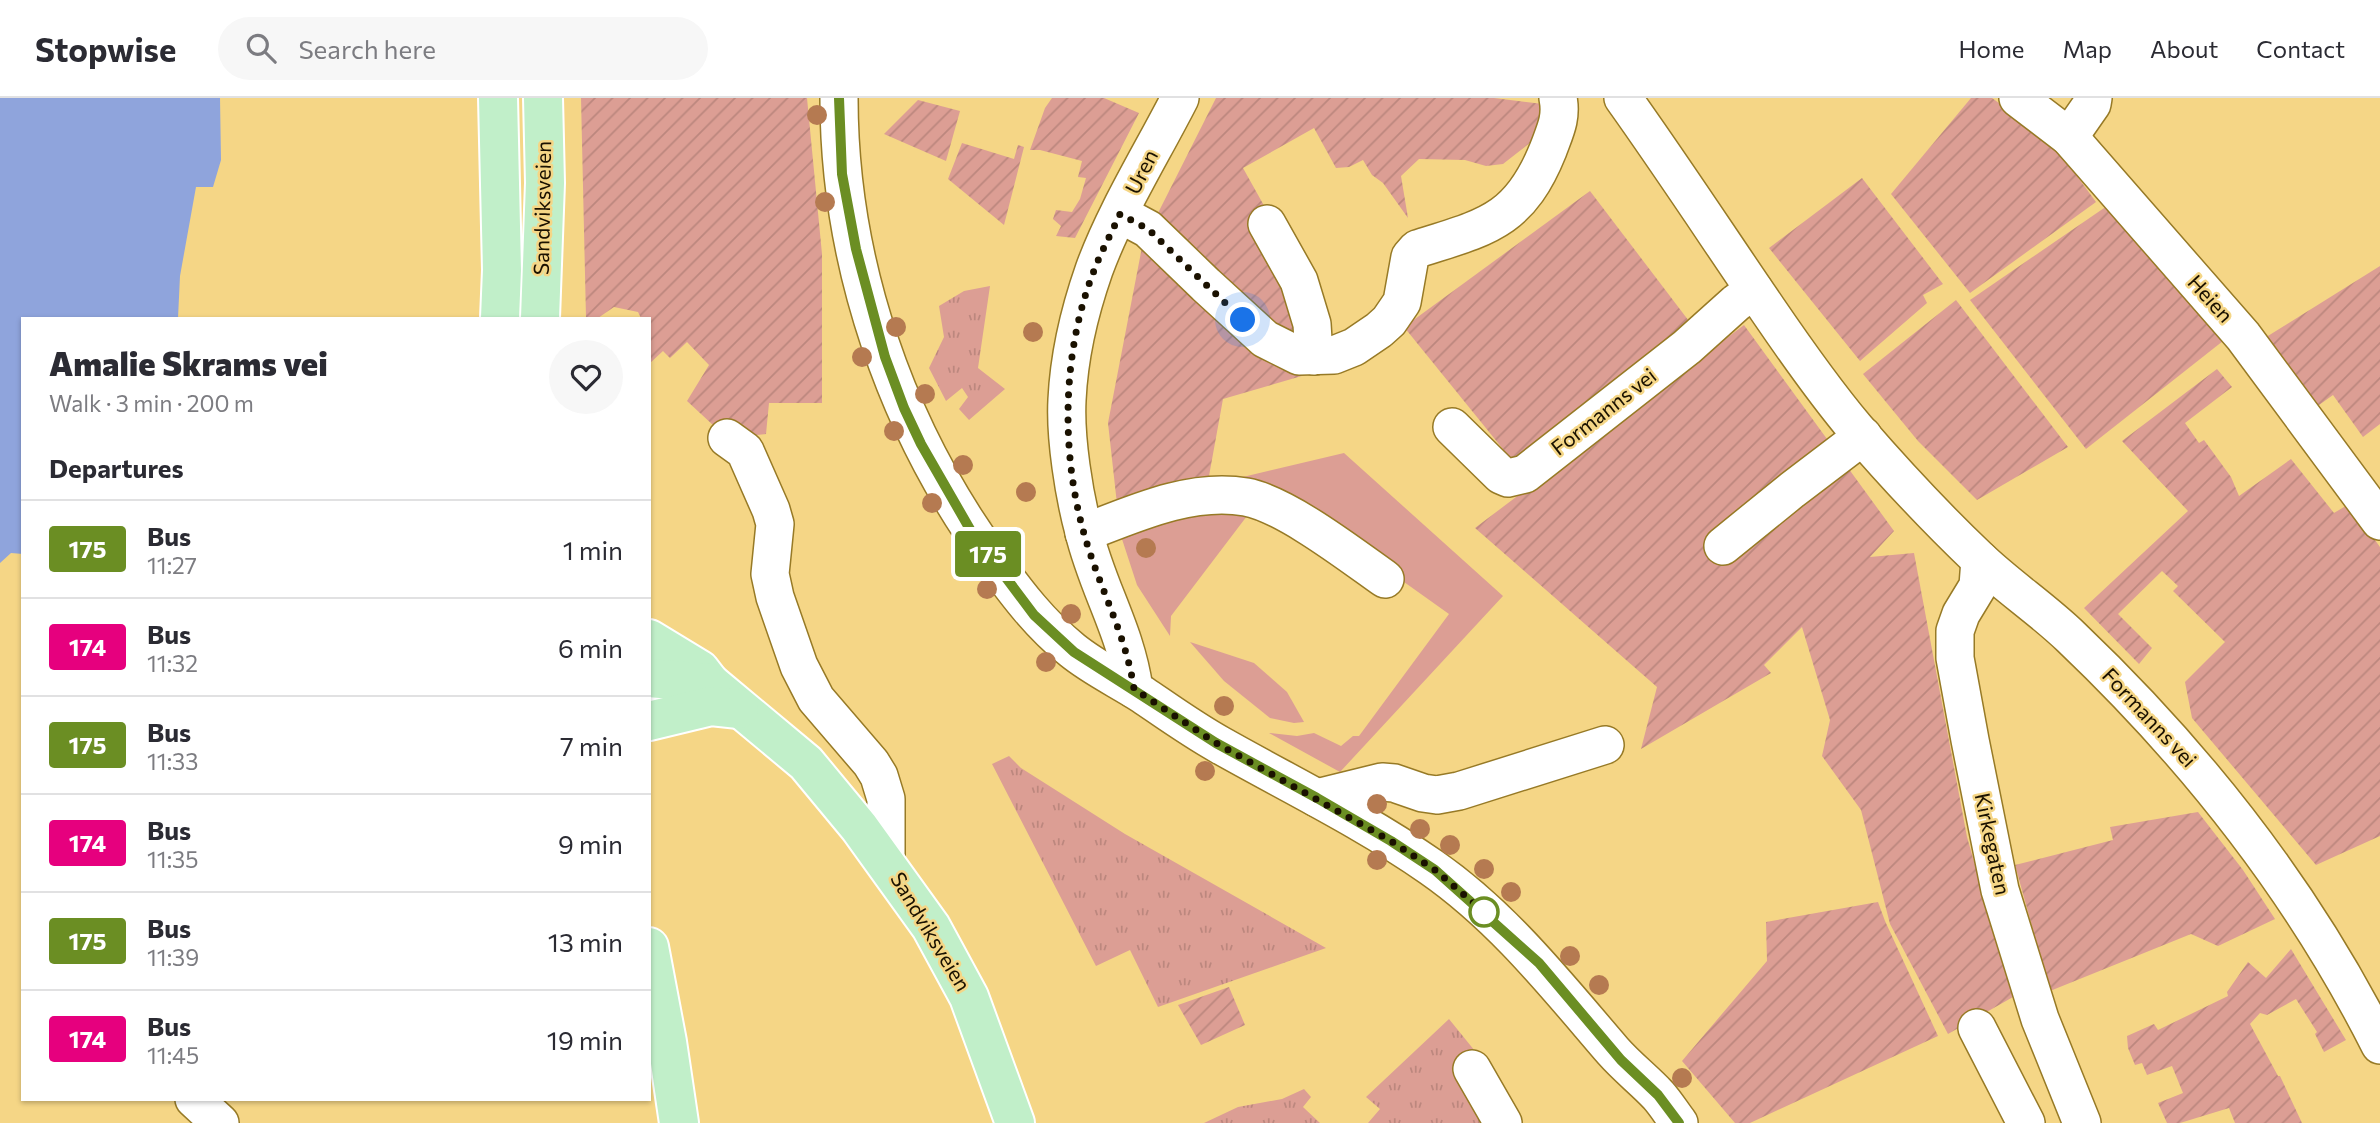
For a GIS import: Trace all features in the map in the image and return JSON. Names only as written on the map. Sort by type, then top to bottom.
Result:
[{"type":"main road","name":"Sandviksveien","points":[[498,98],[502,270],[500,317]]},
{"type":"main road","name":"Sandviksveien","points":[[540,317],[545,183],[543,98]]},
{"type":"main road","name":"Sandviksveien","points":[[651,640],[700,670],[710,683],[739,709],[806,763],[886,861],[931,927],[969,997],[1016,1123]]},
{"type":"main road","points":[[651,678],[710,683]]},
{"type":"main road","points":[[651,721],[710,706],[739,709]]},
{"type":"main road","points":[[651,958],[679,1123]]},
{"type":"main road","points":[[651,1072],[668,1123]]},
{"type":"street","points":[[839,98],[842,174],[862,274],[885,357],[904,408],[921,444],[971,531],[1034,615],[1074,652],[1216,743],[1317,798],[1435,870],[1539,963],[1621,1060],[1658,1095],[1679,1123]]},
{"type":"street","name":"Uren","points":[[1134,689],[1123,639],[1084,533],[1074,485],[1067,401],[1074,342],[1094,270],[1180,98]]},
{"type":"street","points":[[1120,214],[1148,229],[1265,339],[1299,356],[1334,355],[1369,338],[1389,321],[1402,302],[1410,257],[1417,248],[1484,227],[1510,212],[1524,197],[1537,176],[1560,117],[1558,98]]},
{"type":"street","name":"Formanns vei","points":[[1623,98],[1806,364],[1863,436],[1980,560],[2070,635],[2132,697],[2210,783],[2270,861],[2320,935],[2380,1045]]},
{"type":"street","name":"Heien","points":[[2018,98],[2069,137],[2243,336],[2380,521]]},
{"type":"street","points":[[2069,137],[2092,104],[2093,98]]},
{"type":"street","points":[[1267,224],[1299,281],[1312,324],[1314,356]]},
{"type":"street","name":"Formanns vei","points":[[1452,427],[1501,475],[1508,478],[1525,474],[1687,347],[1754,290]]},
{"type":"street","points":[[1723,546],[1863,436]]},
{"type":"street","name":"Sandviksveien","points":[[727,438],[745,451],[771,510],[775,524],[770,574],[775,597],[799,666],[816,699],[879,776],[886,799],[886,861]]},
{"type":"street","points":[[1084,533],[1189,498],[1221,495],[1247,497],[1276,508],[1300,522],[1385,579]]},
{"type":"street","name":"Kirkegaten","points":[[1980,560],[1978,586],[1961,614],[1955,631],[1955,658],[2000,890],[2040,1019],[2082,1123]]},
{"type":"street","points":[[1317,798],[1382,782],[1394,783],[1423,793],[1448,793],[1605,745]]},
{"type":"street","points":[[1977,1028],[2026,1123]]},
{"type":"street","points":[[1472,1069],[1503,1123]]},
{"type":"street","points":[[196,1101],[220,1123]]},
{"type":"green space","points":[[581,98],[807,98],[822,254],[822,403],[769,403],[766,434],[727,438],[687,401],[709,365],[687,342],[670,358],[663,351],[651,362],[651,317],[640,317],[638,312],[614,307],[599,317],[586,317]]},
{"type":"green space","points":[[1052,98],[1104,98],[1139,113],[1075,238],[1056,236],[1061,226],[1053,219],[1056,210],[1072,212],[1080,199],[1086,178],[1078,177],[1082,161],[1030,150],[1045,108]]},
{"type":"green space","points":[[1216,98],[1494,98],[1543,104],[1545,131],[1503,164],[1486,166],[1465,160],[1419,159],[1401,176],[1408,218],[1363,160],[1349,167],[1336,168],[1314,128],[1243,168],[1267,211],[1307,349],[1260,325],[1157,215]]},
{"type":"green space","points":[[1971,98],[1992,98],[2052,142],[2096,202],[1970,293],[1891,194]]},
{"type":"green space","points":[[918,100],[960,111],[946,161],[884,134]]},
{"type":"green space","points":[[962,143],[1014,159],[1018,145],[1024,147],[1004,225],[948,179]]},
{"type":"green space","points":[[1862,178],[1943,284],[1923,295],[1927,303],[1860,361],[1769,248]]},
{"type":"green space","points":[[1590,191],[1695,329],[1515,464],[1404,327]]},
{"type":"green space","points":[[2107,206],[2223,341],[2086,449],[1970,300]]},
{"type":"green space","points":[[1143,242],[1312,373],[1223,399],[1209,476],[1117,504],[1108,423]]},
{"type":"green space","points":[[2380,266],[2380,424],[2363,437],[2333,395],[2312,410],[2263,339]]},
{"type":"green space","points":[[990,286],[978,368],[1005,389],[969,420],[959,409],[968,397],[962,388],[946,401],[929,368],[944,337],[939,306],[964,291]]},
{"type":"green space","points":[[1956,300],[2068,447],[1977,500],[1918,441],[1863,374]]},
{"type":"green space","points":[[1744,325],[1894,531],[1870,557],[1914,553],[1967,837],[2013,997],[1948,1034],[1890,924],[1861,810],[1822,756],[1830,720],[1802,627],[1764,665],[1771,673],[1641,749],[1657,687],[1475,528]]},
{"type":"green space","points":[[2217,369],[2232,387],[2185,423],[2199,443],[2204,440],[2231,477],[2239,496],[2291,459],[2334,513],[2349,504],[2380,547],[2380,836],[2316,865],[2192,718],[2185,682],[2225,642],[2173,591],[2178,586],[2162,571],[2118,614],[2152,648],[2139,664],[2084,608],[2188,511],[2122,441]]},
{"type":"green space","points":[[1344,453],[1503,596],[1340,772],[1269,733],[1297,736],[1314,733],[1341,746],[1353,736],[1359,736],[1449,614],[1286,498],[1222,482]]},
{"type":"green space","points":[[1178,510],[1250,512],[1171,616],[1170,636],[1137,585],[1120,533]]},
{"type":"green space","points":[[1190,642],[1254,663],[1287,692],[1304,722],[1294,723],[1270,718],[1224,681]]},
{"type":"green space","points":[[1009,756],[1021,768],[1125,834],[1326,948],[1158,1007],[1130,950],[1096,966],[992,764]]},
{"type":"green space","points":[[2198,812],[2243,870],[2275,919],[2218,946],[2191,934],[2050,991],[2015,865],[2113,840],[2110,827]]},
{"type":"green space","points":[[1878,902],[1938,1036],[1750,1123],[1735,1123],[1682,1061],[1767,961],[1766,922]]},
{"type":"green space","points":[[2291,949],[2346,1040],[2324,1052],[2315,1034],[2317,1032],[2296,999],[2267,1015],[2260,1013],[2250,1024],[2280,1076],[2302,1123],[2235,1123],[2229,1108],[2180,1123],[2167,1123],[2158,1103],[2183,1093],[2172,1066],[2147,1075],[2142,1063],[2135,1065],[2128,1048],[2127,1036],[2154,1024],[2158,1030],[2228,996],[2227,992],[2248,962],[2266,978]]},
{"type":"green space","points":[[1229,987],[1245,1025],[1201,1045],[1178,1005]]},
{"type":"green space","points":[[1449,1019],[1479,1056],[1487,1123],[1368,1123],[1380,1109],[1366,1097]]},
{"type":"green space","points":[[1304,1089],[1311,1097],[1303,1107],[1320,1123],[1204,1123],[1238,1107],[1282,1099]]},
{"type":"water","points":[[0,98],[220,98],[221,160],[213,187],[196,187],[180,276],[178,317],[21,317],[21,554],[11,553],[0,563]]},
{"type":"bus line","name":"175","points":[[839,98],[842,174],[856,249],[885,357],[904,408],[921,444],[971,531],[1034,615],[1074,652],[1216,743],[1317,798],[1435,870],[1539,963],[1621,1060],[1658,1095],[1679,1123]]},
{"type":"route","points":[[1243,320],[1148,229],[1120,214],[1094,270],[1074,342],[1067,401],[1074,485],[1084,533],[1123,639],[1134,689],[1216,743],[1391,841],[1435,870],[1484,912]]}]
